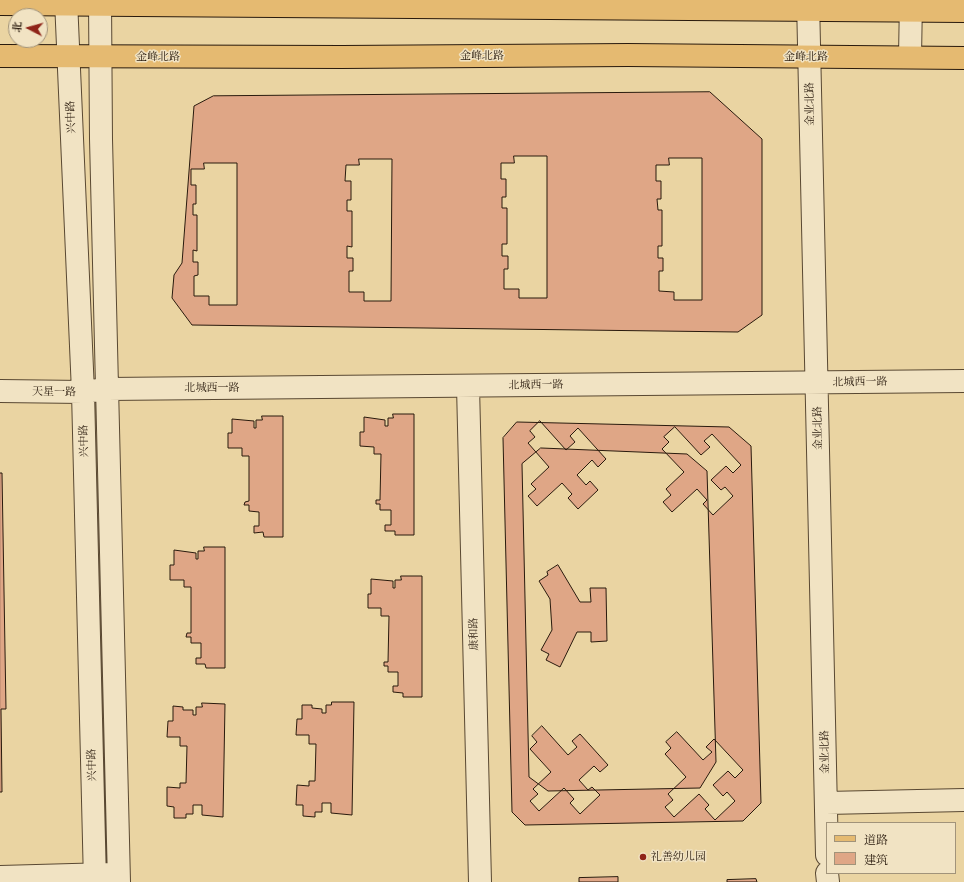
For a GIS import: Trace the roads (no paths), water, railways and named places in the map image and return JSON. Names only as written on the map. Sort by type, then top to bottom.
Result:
[{"type":"main road","points":[[0,4],[808,4],[910,5],[964,11]]},
{"type":"main road","name":"金峰北路","points":[[0,56],[350,57],[628,55],[964,58]]},
{"type":"street","name":"兴中路","points":[[66,3],[70,57],[83,392],[95,878]]},
{"type":"street","points":[[0,877],[119,878],[107,389],[100,3]]},
{"type":"street","name":"金业北路","points":[[808,4],[826,822]]},
{"type":"street","points":[[910,5],[910,57]]},
{"type":"street","name":"北城西一路","points":[[107,389],[964,381]]},
{"type":"street","name":"康和路","points":[[468,386],[480,882]]},
{"type":"street","name":"天星一路","points":[[0,391],[83,392],[107,389]]},
{"type":"street","points":[[826,803],[964,800]]},
{"type":"place","name":"礼善幼儿园","points":[[643,857]]}]
